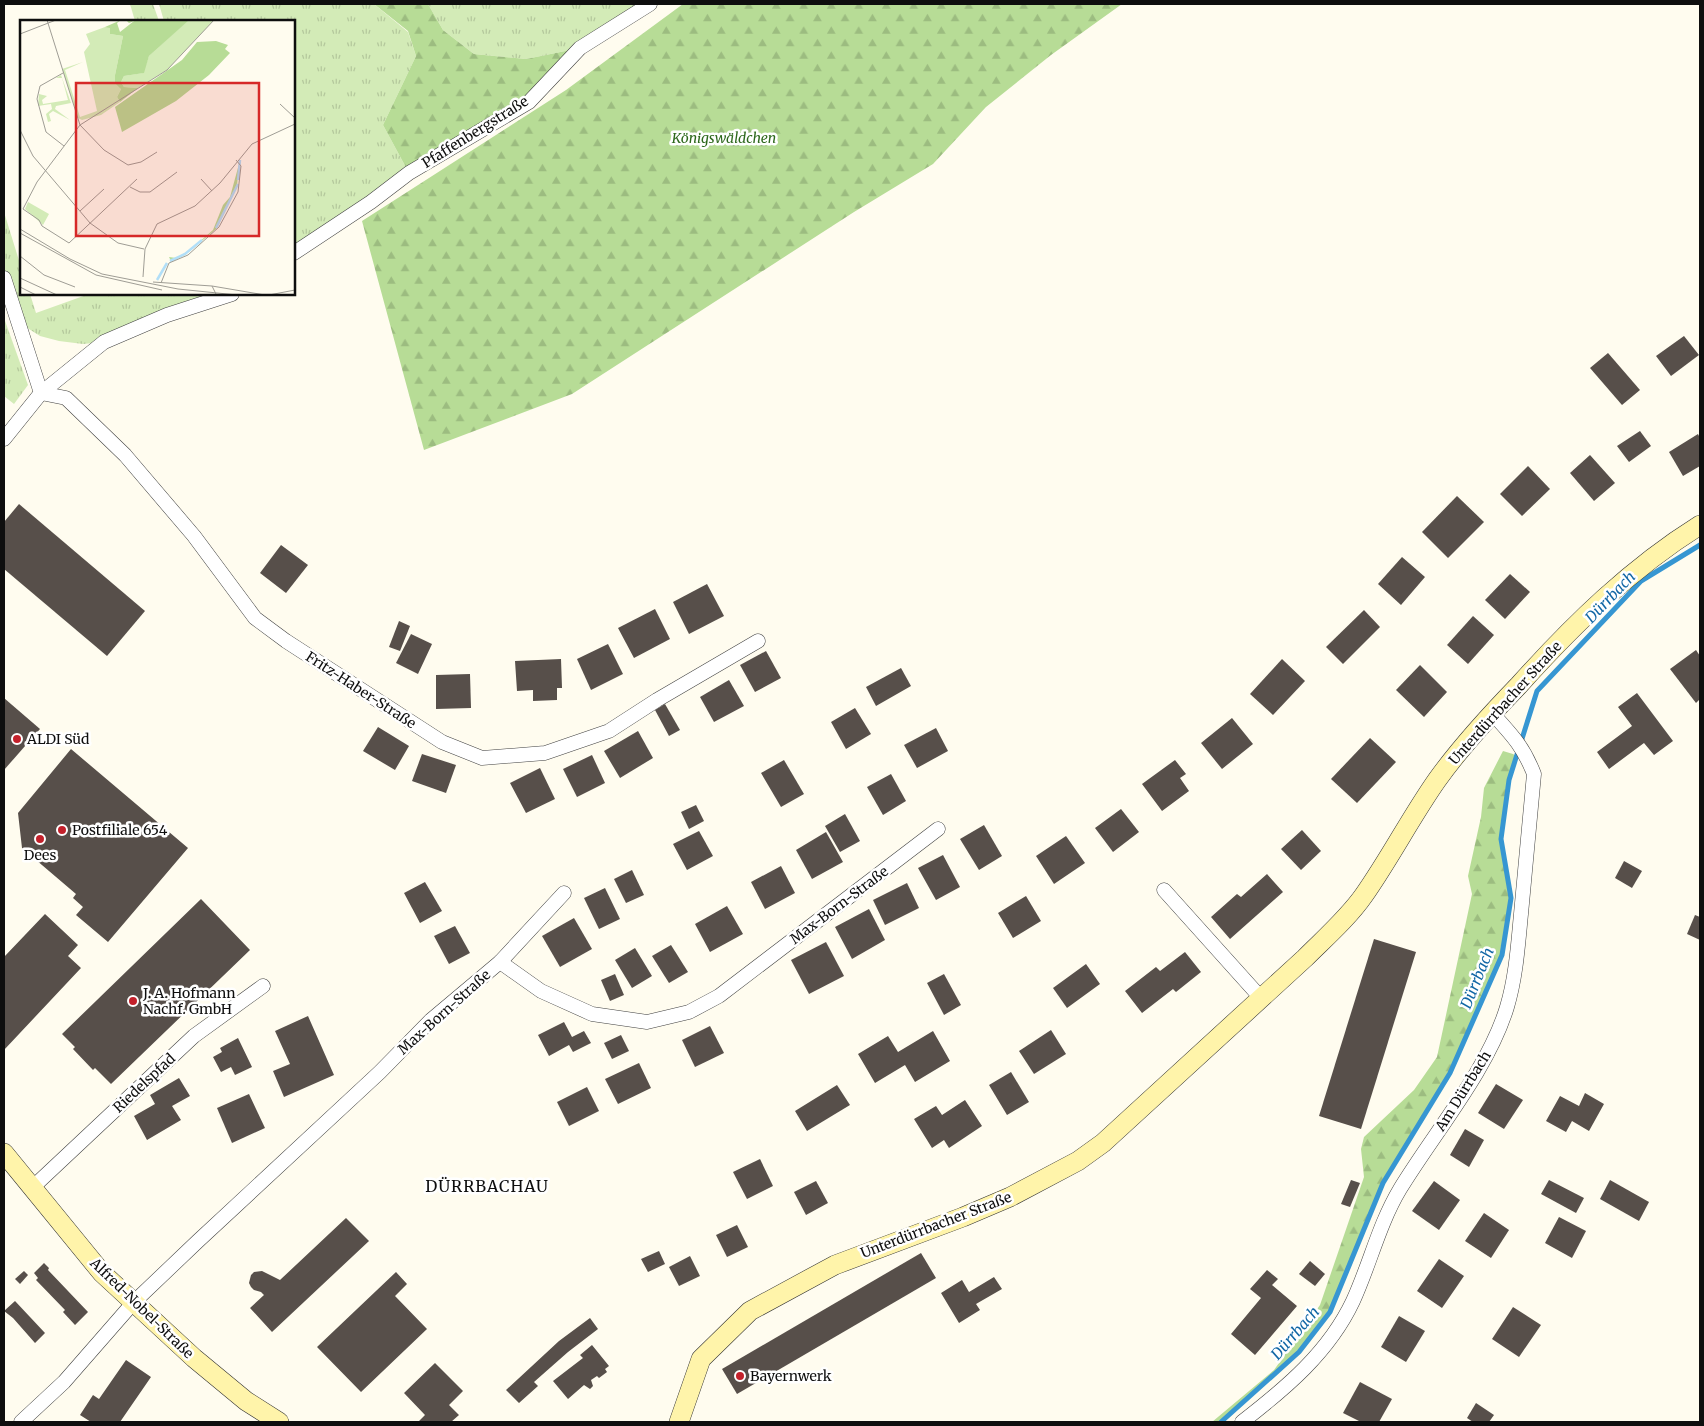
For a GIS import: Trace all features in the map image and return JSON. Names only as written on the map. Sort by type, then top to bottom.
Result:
[{"type":"street","name":"Pfaffenbergstraße","points":[[295,252],[371,202],[408,173],[528,102],[580,48],[650,4]]},
{"type":"street","points":[[4,278],[41,393]]},
{"type":"street","points":[[4,439],[41,393],[104,342],[167,315],[229,295]]},
{"type":"street","name":"Fritz-Haber-Straße","points":[[41,393],[66,398],[124,455],[194,536],[255,618],[286,641],[442,742],[482,758],[545,753],[609,731],[657,700],[758,641]]},
{"type":"street","name":"Unterdürrbacher Straße","points":[[679,1422],[701,1359],[750,1311],[835,1264],[963,1217],[1002,1200],[1078,1161],[1103,1143],[1317,946],[1363,897],[1437,780],[1469,739],[1534,668],[1596,606],[1640,567],[1700,525]]},
{"type":"street","name":"Am Dürrbach","points":[[1242,1422],[1271,1400],[1312,1361],[1333,1336],[1353,1302],[1388,1211],[1471,1081],[1492,1044],[1507,1008],[1515,974],[1534,774],[1527,756],[1517,741],[1492,713]]},
{"type":"street","name":"Max-Born-Straße","points":[[21,1422],[64,1382],[133,1303],[380,1072],[431,1020],[500,962],[541,991],[592,1014],[647,1022],[689,1012],[719,996],[938,829]]},
{"type":"street","points":[[1164,890],[1261,998]]},
{"type":"street","points":[[500,962],[564,894]]},
{"type":"street","name":"Riedelspfad","points":[[32,1188],[194,1036],[263,986]]},
{"type":"street","name":"Alfred-Nobel-Straße","points":[[4,1153],[102,1273],[208,1370],[246,1401],[278,1422]]},
{"type":"green space","points":[[130,4],[153,4],[159,20],[135,20]]},
{"type":"green space","points":[[159,4],[374,4],[408,32],[416,56],[383,125],[409,173],[295,252],[295,20],[164,20]]},
{"type":"green space","points":[[374,4],[428,4],[443,30],[474,54],[526,59],[580,48],[529,102],[409,173],[383,125],[416,56],[408,31]]},
{"type":"green space","points":[[428,4],[650,4],[580,48],[526,59],[474,54],[443,30]]},
{"type":"green space","name":"Königswäldchen","points":[[683,4],[1122,4],[1051,55],[986,107],[933,164],[854,212],[572,394],[424,450],[362,221],[566,90]]},
{"type":"green space","points":[[4,212],[20,264],[20,295],[30,295],[36,313],[86,295],[229,295],[104,342],[83,344],[40,336],[18,322],[4,278]]},
{"type":"green space","points":[[4,318],[28,385],[14,404],[4,396]]},
{"type":"green space","points":[[1503,751],[1516,756],[1509,780],[1501,839],[1511,898],[1502,955],[1450,1073],[1383,1183],[1330,1312],[1299,1352],[1221,1422],[1212,1422],[1274,1370],[1320,1305],[1364,1177],[1361,1149],[1364,1137],[1414,1090],[1437,1057],[1472,894],[1468,876],[1481,817],[1484,788]]},
{"type":"building","points":[[1684,336],[1699,355],[1671,376],[1656,356]]},
{"type":"building","points":[[1608,353],[1640,390],[1622,405],[1590,368]]},
{"type":"building","points":[[1640,431],[1651,446],[1629,462],[1617,446]]},
{"type":"building","points":[[1698,434],[1700,438],[1700,466],[1683,476],[1669,452]]},
{"type":"building","points":[[1590,455],[1615,483],[1594,501],[1570,473]]},
{"type":"building","points":[[1528,466],[1550,489],[1522,516],[1500,494]]},
{"type":"building","points":[[1457,496],[1484,522],[1448,558],[1422,532]]},
{"type":"building","points":[[19,504],[145,611],[107,656],[4,569],[4,522]]},
{"type":"building","points":[[281,545],[308,565],[286,593],[260,573]]},
{"type":"building","points":[[1402,557],[1425,577],[1401,605],[1378,584]]},
{"type":"building","points":[[1510,574],[1530,592],[1505,619],[1485,600]]},
{"type":"building","points":[[707,584],[724,616],[689,634],[673,602]]},
{"type":"building","points":[[655,609],[670,639],[634,658],[618,628]]},
{"type":"building","points":[[1364,610],[1380,627],[1343,664],[1326,647]]},
{"type":"building","points":[[1473,616],[1494,635],[1468,664],[1447,645]]},
{"type":"building","points":[[399,621],[410,626],[400,651],[389,647]]},
{"type":"building","points":[[411,634],[432,644],[418,674],[396,663]]},
{"type":"building","points":[[608,644],[623,674],[591,690],[577,659]]},
{"type":"building","points":[[1696,650],[1700,656],[1700,699],[1696,703],[1670,669]]},
{"type":"building","points":[[766,651],[781,678],[755,692],[740,665]]},
{"type":"building","points":[[561,659],[562,688],[557,688],[557,700],[533,701],[533,690],[517,691],[515,661]]},
{"type":"building","points":[[1282,659],[1305,681],[1273,715],[1250,694]]},
{"type":"building","points":[[1420,665],[1447,692],[1424,717],[1396,690]]},
{"type":"building","points":[[901,668],[911,686],[876,706],[866,687]]},
{"type":"building","points":[[470,674],[471,708],[436,709],[436,675]]},
{"type":"building","points":[[729,680],[744,706],[714,722],[700,697]]},
{"type":"building","points":[[1637,693],[1673,741],[1654,755],[1644,743],[1609,769],[1597,752],[1632,726],[1618,707]]},
{"type":"building","name":"ALDI Süd","points":[[4,698],[40,729],[4,770]]},
{"type":"building","points":[[665,704],[680,730],[669,736],[655,710]]},
{"type":"building","points":[[855,708],[871,734],[846,749],[831,722]]},
{"type":"building","points":[[1232,718],[1253,744],[1222,769],[1201,743]]},
{"type":"building","points":[[378,727],[409,746],[395,770],[363,751]]},
{"type":"building","points":[[936,728],[948,751],[917,768],[904,745]]},
{"type":"building","points":[[638,731],[653,758],[620,778],[604,751]]},
{"type":"building","points":[[1370,738],[1396,762],[1357,803],[1331,779]]},
{"type":"building","points":[[71,749],[188,848],[108,942],[76,915],[83,907],[73,898],[76,894],[22,848],[18,813]]},
{"type":"building","points":[[422,754],[456,765],[446,793],[412,781]]},
{"type":"building","points":[[592,755],[605,783],[577,797],[563,769]]},
{"type":"building","points":[[784,760],[804,794],[781,807],[761,773]]},
{"type":"building","points":[[1175,760],[1186,774],[1180,778],[1189,791],[1162,811],[1142,784]]},
{"type":"building","points":[[540,768],[555,799],[526,813],[510,783]]},
{"type":"building","points":[[891,774],[906,801],[883,815],[867,787]]},
{"type":"building","points":[[696,805],[704,821],[689,829],[681,812]]},
{"type":"building","points":[[1121,809],[1139,832],[1113,852],[1095,828]]},
{"type":"building","points":[[845,814],[860,841],[840,852],[825,826]]},
{"type":"building","points":[[984,825],[1002,856],[979,870],[960,839]]},
{"type":"building","points":[[1302,830],[1321,851],[1301,870],[1281,849]]},
{"type":"building","points":[[699,831],[713,856],[687,870],[673,844]]},
{"type":"building","points":[[826,832],[843,862],[812,879],[796,850]]},
{"type":"building","points":[[1066,836],[1085,863],[1054,884],[1036,856]]},
{"type":"building","points":[[943,855],[960,887],[936,900],[918,868]]},
{"type":"building","points":[[1624,861],[1642,871],[1632,888],[1615,878]]},
{"type":"building","points":[[781,866],[795,893],[765,909],[751,882]]},
{"type":"building","points":[[632,870],[644,895],[626,903],[614,879]]},
{"type":"building","points":[[1267,874],[1283,892],[1230,939],[1211,917],[1237,894],[1241,897]]},
{"type":"building","points":[[425,882],[442,911],[420,923],[404,893]]},
{"type":"building","points":[[907,883],[919,908],[885,925],[873,900]]},
{"type":"building","points":[[605,888],[620,919],[599,929],[584,898]]},
{"type":"building","points":[[1026,896],[1041,921],[1013,938],[998,913]]},
{"type":"building","points":[[201,899],[250,950],[111,1084],[95,1068],[93,1070],[62,1034]]},
{"type":"building","points":[[727,906],[743,934],[710,952],[695,924]]},
{"type":"building","points":[[869,909],[885,940],[852,959],[835,927]]},
{"type":"building","points":[[45,914],[78,945],[68,956],[81,968],[4,1050],[4,957]]},
{"type":"building","points":[[1695,915],[1700,917],[1700,940],[1687,934]]},
{"type":"building","points":[[574,918],[592,949],[560,967],[542,936]]},
{"type":"building","points":[[455,926],[470,953],[449,964],[434,936]]},
{"type":"building","points":[[1374,939],[1416,952],[1361,1129],[1319,1116]]},
{"type":"building","points":[[826,942],[844,976],[809,994],[791,960]]},
{"type":"building","points":[[671,945],[688,972],[669,983],[652,956]]},
{"type":"building","points":[[635,948],[652,976],[632,988],[615,960]]},
{"type":"building","points":[[1185,952],[1201,972],[1176,992],[1173,989],[1142,1013],[1125,991],[1156,967],[1160,971]]},
{"type":"building","points":[[1086,964],[1100,984],[1067,1008],[1053,988]]},
{"type":"building","points":[[615,974],[624,995],[610,1001],[601,980]]},
{"type":"building","points":[[944,974],[961,1005],[944,1015],[927,983]]},
{"type":"building","points":[[308,1016],[334,1075],[284,1097],[273,1071],[290,1064],[275,1031]]},
{"type":"building","points":[[564,1022],[572,1037],[584,1031],[591,1043],[573,1052],[569,1045],[549,1056],[538,1035]]},
{"type":"building","points":[[710,1026],[724,1053],[695,1067],[682,1040]]},
{"type":"building","points":[[1051,1030],[1066,1054],[1034,1074],[1019,1051]]},
{"type":"building","points":[[933,1031],[950,1061],[915,1082],[905,1065],[875,1083],[858,1054],[888,1036],[898,1052]]},
{"type":"building","points":[[621,1035],[629,1051],[612,1059],[604,1043]]},
{"type":"building","points":[[238,1038],[252,1067],[235,1075],[231,1067],[221,1072],[213,1057],[222,1052],[220,1048]]},
{"type":"building","points":[[639,1063],[651,1088],[618,1104],[605,1079]]},
{"type":"building","points":[[1011,1072],[1029,1102],[1007,1115],[989,1085]]},
{"type":"building","points":[[179,1078],[190,1096],[172,1106],[181,1120],[147,1140],[134,1116],[155,1104],[150,1095]]},
{"type":"building","points":[[1496,1084],[1523,1100],[1504,1129],[1478,1113]]},
{"type":"building","points":[[837,1085],[850,1105],[807,1131],[795,1111]]},
{"type":"building","points":[[587,1087],[599,1111],[569,1126],[557,1102]]},
{"type":"building","points":[[1585,1093],[1604,1104],[1589,1131],[1572,1121],[1566,1132],[1546,1121],[1560,1096],[1579,1106]]},
{"type":"building","points":[[249,1094],[265,1128],[232,1143],[217,1108]]},
{"type":"building","points":[[965,1100],[982,1126],[949,1148],[944,1140],[932,1148],[914,1119],[936,1106],[942,1115]]},
{"type":"building","points":[[1465,1129],[1484,1140],[1469,1167],[1450,1155]]},
{"type":"building","points":[[760,1159],[773,1186],[747,1199],[733,1172]]},
{"type":"building","points":[[1351,1180],[1360,1183],[1350,1207],[1341,1204]]},
{"type":"building","points":[[1549,1180],[1584,1198],[1576,1213],[1541,1194]]},
{"type":"building","points":[[1610,1180],[1649,1202],[1639,1221],[1600,1199]]},
{"type":"building","points":[[816,1181],[828,1203],[806,1215],[794,1192]]},
{"type":"building","points":[[1434,1181],[1460,1200],[1439,1230],[1412,1211]]},
{"type":"building","points":[[1484,1213],[1509,1230],[1491,1258],[1465,1241]]},
{"type":"building","points":[[1559,1217],[1586,1231],[1572,1258],[1545,1243]]},
{"type":"building","points":[[346,1218],[369,1241],[272,1332],[250,1308],[264,1295],[251,1287],[249,1283],[251,1275],[254,1272],[262,1271],[280,1280]]},
{"type":"building","points":[[737,1225],[748,1247],[727,1257],[716,1235]]},
{"type":"building","points":[[659,1251],[665,1264],[648,1272],[641,1259]]},
{"type":"building","points":[[921,1253],[936,1278],[737,1394],[722,1369]]},
{"type":"building","points":[[690,1256],[700,1276],[679,1286],[669,1267]]},
{"type":"building","points":[[1439,1259],[1464,1276],[1442,1308],[1417,1291]]},
{"type":"building","points":[[1310,1261],[1325,1274],[1315,1286],[1299,1274]]},
{"type":"building","points":[[44,1263],[49,1268],[48,1270],[88,1312],[75,1325],[63,1312],[65,1310],[36,1280],[38,1278],[34,1273]]},
{"type":"building","points":[[1267,1270],[1278,1279],[1272,1285],[1297,1306],[1255,1355],[1231,1334],[1261,1298],[1250,1289]]},
{"type":"building","points":[[24,1271],[28,1275],[20,1284],[15,1279]]},
{"type":"building","points":[[396,1272],[407,1284],[395,1296],[427,1329],[361,1392],[317,1347]]},
{"type":"building","points":[[994,1277],[1002,1289],[976,1304],[980,1310],[959,1323],[941,1293],[962,1280],[969,1292]]},
{"type":"building","points":[[15,1301],[45,1333],[35,1343],[13,1318],[4,1311]]},
{"type":"building","points":[[1513,1307],[1541,1325],[1519,1357],[1492,1339]]},
{"type":"building","points":[[1399,1316],[1425,1331],[1406,1362],[1381,1347]]},
{"type":"building","points":[[590,1318],[598,1329],[534,1382],[538,1386],[519,1403],[506,1390],[559,1341]]},
{"type":"building","points":[[592,1345],[609,1366],[605,1369],[607,1372],[599,1378],[597,1376],[591,1380],[593,1386],[590,1389],[584,1385],[568,1399],[553,1381],[583,1358],[580,1355]]},
{"type":"building","points":[[126,1360],[151,1377],[120,1422],[91,1422],[80,1415],[93,1395],[99,1399]]},
{"type":"building","points":[[435,1363],[463,1391],[449,1405],[459,1415],[451,1422],[418,1422],[425,1415],[404,1393]]},
{"type":"building","points":[[1360,1382],[1392,1399],[1379,1422],[1361,1422],[1343,1413]]},
{"type":"building","points":[[1476,1403],[1494,1415],[1489,1422],[1473,1422],[1467,1418]]},
{"type":"waterway","name":"Dürrbach","points":[[1221,1422],[1299,1352],[1330,1312],[1383,1183],[1450,1073],[1502,955],[1511,898],[1501,839],[1509,780],[1537,691],[1641,581],[1700,545]]},
{"type":"place","name":"ALDI Süd","points":[[17,739]]},
{"type":"place","name":"Postfiliale 654","points":[[62,830]]},
{"type":"place","name":"Dees","points":[[40,839]]},
{"type":"place","name":"J. A. Hofmann Nachf. GmbH","points":[[133,1001]]},
{"type":"place","name":"Bayernwerk","points":[[740,1376]]},
{"type":"district","name":"DÜRRBACHAU","points":[[487,1186]]}]
